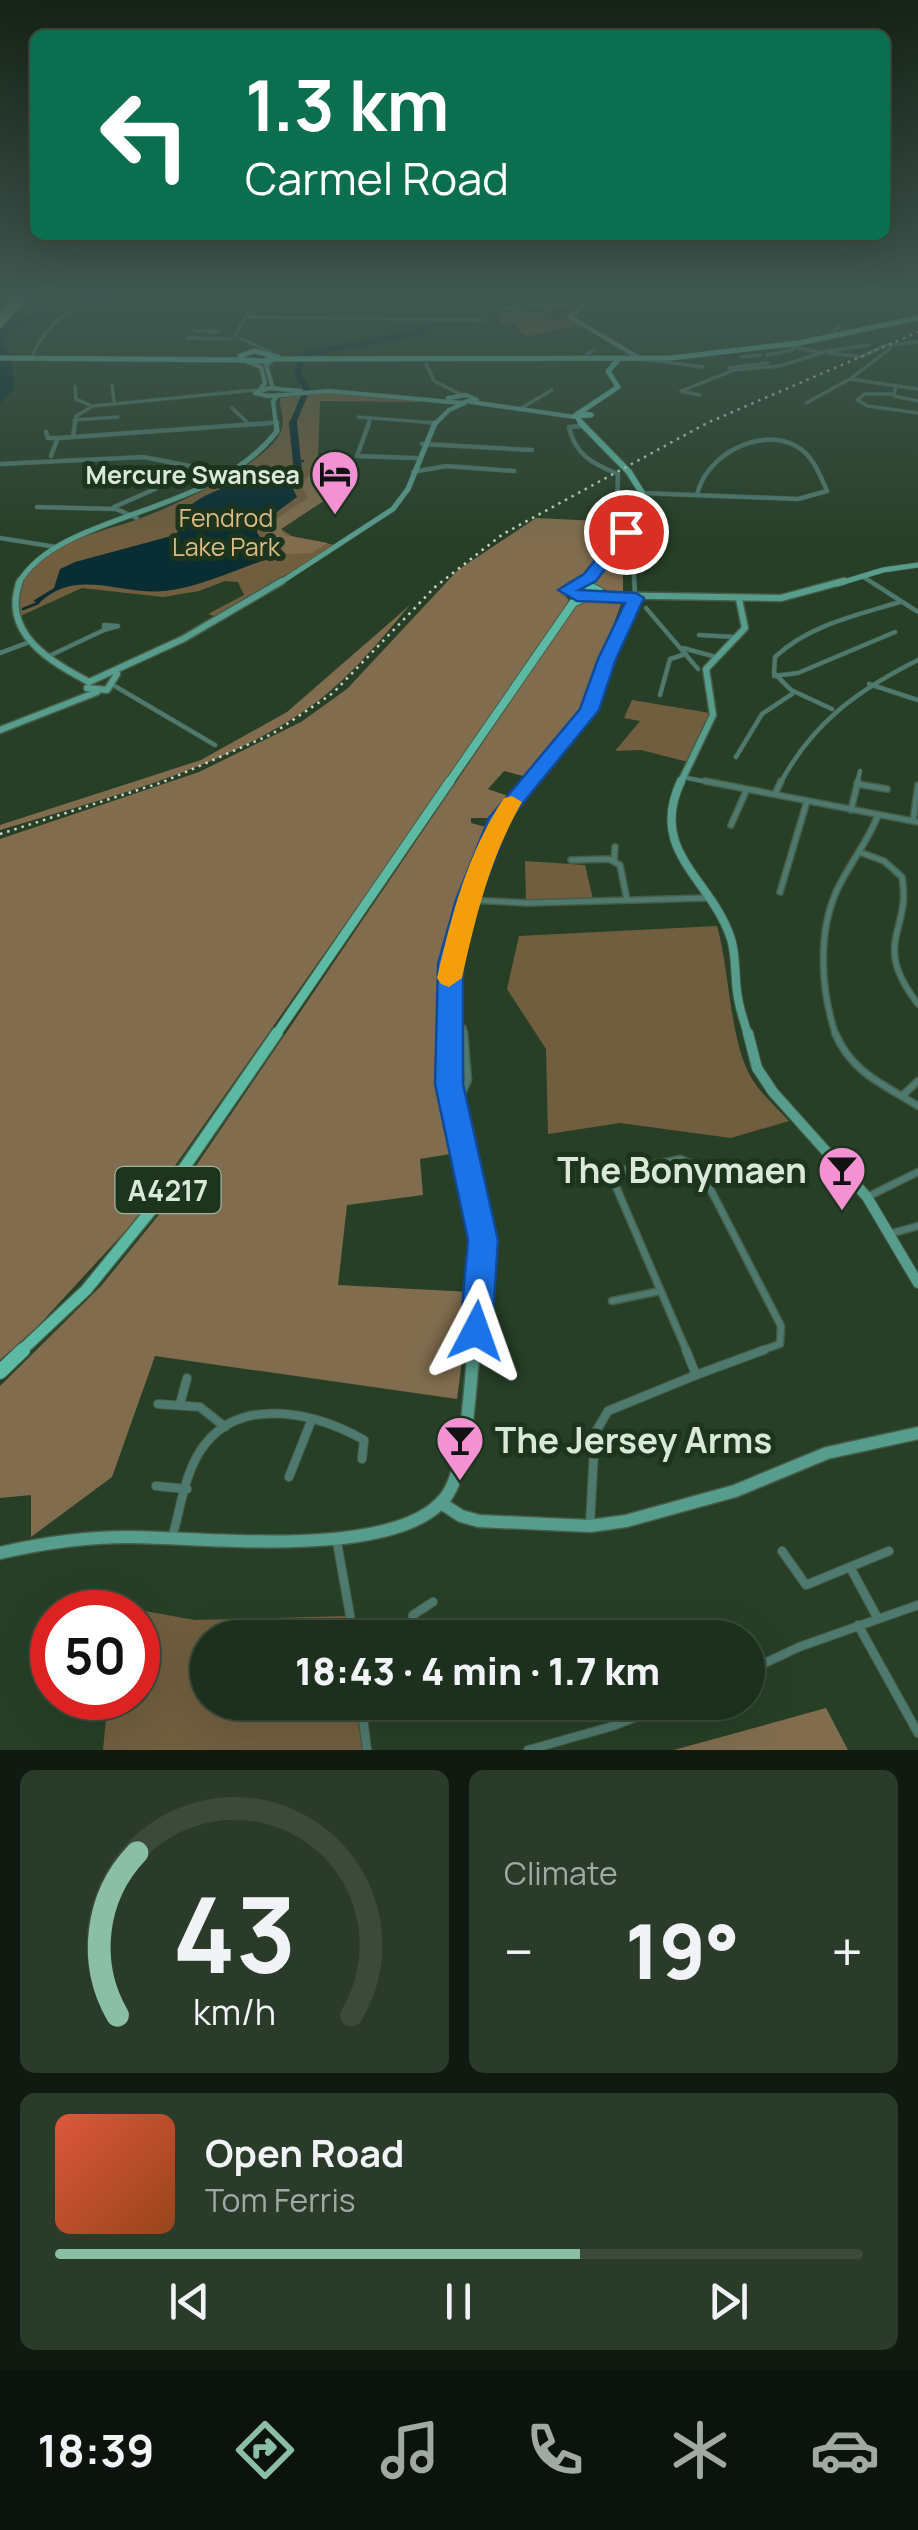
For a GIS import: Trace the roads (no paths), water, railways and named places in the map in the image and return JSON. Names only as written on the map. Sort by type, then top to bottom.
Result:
[{"type":"main road","points":[[578,415],[618,387],[613,380]]},
{"type":"main road","points":[[582,426],[596,404]]},
{"type":"main road","points":[[578,415],[588,416]]},
{"type":"main road","points":[[573,599],[567,588],[578,583],[594,587],[636,512],[642,493],[635,475],[591,437],[578,415]]},
{"type":"main road","name":"A4217","points":[[0,1372],[86,1290],[134,1236],[573,599],[585,597],[594,587]]},
{"type":"street","points":[[259,392],[264,380]]},
{"type":"street","points":[[100,692],[27,644],[12,620],[11,603],[26,569],[56,546],[137,518],[229,474],[266,447],[278,422],[277,393],[271,380]]},
{"type":"street","points":[[432,380],[453,399]]},
{"type":"street","points":[[700,395],[682,391],[710,380]]},
{"type":"street","points":[[806,403],[849,380]]},
{"type":"street","points":[[854,380],[918,389]]},
{"type":"street","points":[[112,384],[114,402]]},
{"type":"street","points":[[75,386],[76,400],[93,406]]},
{"type":"street","points":[[892,394],[896,386]]},
{"type":"street","points":[[518,410],[552,390]]},
{"type":"street","points":[[74,420],[93,406],[114,402],[301,391],[453,399],[578,415]]},
{"type":"street","points":[[259,392],[277,393]]},
{"type":"street","points":[[918,402],[892,394],[866,394],[856,400],[868,406],[918,413]]},
{"type":"street","points":[[82,697],[88,685],[117,674],[244,604],[371,525],[400,502],[422,444],[453,399],[464,395],[470,401]]},
{"type":"street","points":[[232,408],[249,424]]},
{"type":"street","points":[[74,420],[118,417]]},
{"type":"street","points":[[358,417],[436,423]]},
{"type":"street","points":[[370,419],[357,456],[416,458]]},
{"type":"street","points":[[73,437],[74,420]]},
{"type":"street","points":[[46,432],[48,438],[59,438],[278,422]]},
{"type":"street","points":[[582,426],[569,427],[573,444],[586,460],[618,474],[616,507],[636,512]]},
{"type":"street","points":[[51,456],[54,441],[59,438]]},
{"type":"street","points":[[642,493],[798,500],[827,491],[808,456],[794,444],[770,438],[745,444],[715,464],[697,485],[697,495]]},
{"type":"street","points":[[422,444],[532,450]]},
{"type":"street","points":[[0,464],[143,458],[229,474]]},
{"type":"street","points":[[413,472],[446,466],[514,471]]},
{"type":"street","points":[[112,508],[155,489]]},
{"type":"street","points":[[37,507],[112,508],[137,518]]},
{"type":"street","points":[[0,538],[56,546]]},
{"type":"street","points":[[0,1553],[58,1540],[293,1543],[337,1540],[414,1522],[442,1502],[452,1488],[459,1464],[483,1240],[453,1110],[448,1022],[450,964],[467,900],[500,818],[589,710],[607,659],[636,598],[631,576],[632,539]]},
{"type":"street","points":[[594,587],[636,598],[804,595],[859,575],[918,565]]},
{"type":"street","points":[[859,575],[918,612]]},
{"type":"street","points":[[739,599],[747,622],[707,666],[711,722],[682,777],[668,823],[730,936],[738,998],[758,1068],[772,1092],[867,1196],[918,1282]]},
{"type":"street","points":[[832,708],[792,694],[774,676],[774,659],[799,635],[900,602]]},
{"type":"street","points":[[646,608],[698,670]]},
{"type":"street","points":[[46,658],[104,630]]},
{"type":"street","points":[[774,676],[798,673],[896,632]]},
{"type":"street","points":[[703,633],[736,637]]},
{"type":"street","points":[[0,653],[27,644]]},
{"type":"street","points":[[680,647],[716,657]]},
{"type":"street","points":[[660,694],[668,663],[686,654]]},
{"type":"street","points":[[775,794],[811,731],[832,708],[868,684],[918,660]]},
{"type":"street","points":[[100,692],[113,684],[117,674]]},
{"type":"street","points":[[102,679],[214,745]]},
{"type":"street","points":[[868,684],[918,700]]},
{"type":"street","points":[[0,730],[82,697],[120,692]]},
{"type":"street","points":[[736,757],[762,714],[792,694]]},
{"type":"street","points":[[851,810],[860,771]]},
{"type":"street","points":[[682,777],[915,822],[918,785]]},
{"type":"street","points":[[857,784],[887,789]]},
{"type":"street","points":[[731,825],[747,789]]},
{"type":"street","points":[[780,892],[807,801]]},
{"type":"street","points":[[878,815],[862,853],[831,904],[824,946],[830,1019],[838,1046],[851,1062],[918,1106]]},
{"type":"street","points":[[614,847],[614,860]]},
{"type":"street","points":[[862,853],[884,861],[902,876],[904,896],[891,950],[900,980],[918,1004]]},
{"type":"street","points":[[571,860],[614,860],[620,865],[628,900]]},
{"type":"street","points":[[467,900],[528,903],[706,898]]},
{"type":"street","points":[[448,1022],[463,1028],[470,1066],[466,1092],[453,1110]]},
{"type":"street","points":[[902,1097],[918,1080]]},
{"type":"street","points":[[590,1526],[594,1445],[602,1418],[625,1401],[697,1377],[780,1344],[781,1326],[695,1163],[681,1159],[619,1171],[614,1182],[697,1377]]},
{"type":"street","points":[[867,1196],[918,1172]]},
{"type":"street","points":[[889,1234],[918,1226]]},
{"type":"street","points":[[612,1300],[660,1291]]},
{"type":"street","points":[[180,1404],[187,1378]]},
{"type":"street","points":[[158,1404],[200,1407],[225,1427]]},
{"type":"street","points":[[172,1540],[206,1442],[225,1427],[255,1415],[313,1418],[345,1427],[364,1440],[362,1459]]},
{"type":"street","points":[[289,1477],[313,1418]]},
{"type":"street","points":[[442,1502],[479,1522],[590,1526],[626,1521],[726,1494],[827,1454],[918,1433]]},
{"type":"street","points":[[156,1486],[187,1489]]},
{"type":"street","points":[[337,1540],[351,1620]]},
{"type":"street","points":[[782,1551],[806,1584],[889,1550]]},
{"type":"street","points":[[850,1567],[877,1617]]},
{"type":"street","points":[[412,1620],[413,1615],[432,1602]]},
{"type":"street","points":[[765,1664],[918,1604]]},
{"type":"street","points":[[858,1625],[918,1733]]},
{"type":"street","points":[[364,1720],[367,1750]]},
{"type":"street","points":[[528,1750],[629,1720]]},
{"type":"water","points":[[0,380],[14,380],[15,388],[0,403]]},
{"type":"water","points":[[295,475],[289,480],[297,497],[258,526],[257,533],[274,554],[271,558],[178,589],[148,591],[83,584],[53,592],[39,603],[33,601],[54,588],[60,569],[75,562],[175,535],[183,525],[183,513],[220,489]]},
{"type":"waterway","points":[[292,425],[307,389],[302,380]]},
{"type":"waterway","points":[[293,423],[298,472],[294,474]]},
{"type":"waterway","points":[[296,462],[303,461]]},
{"type":"waterway","points":[[23,609],[38,603]]},
{"type":"railway","points":[[0,834],[163,782],[272,734],[333,693],[435,587],[503,534],[707,423],[807,380]]},
{"type":"place","name":"Mercure Swansea","points":[[335,516]]},
{"type":"place","name":"The Bonymaen","points":[[842,1212]]},
{"type":"place","name":"The Jersey Arms","points":[[460,1482]]},
{"type":"park label","name":"Fendrod Lake Park","points":[[226,532]]}]
